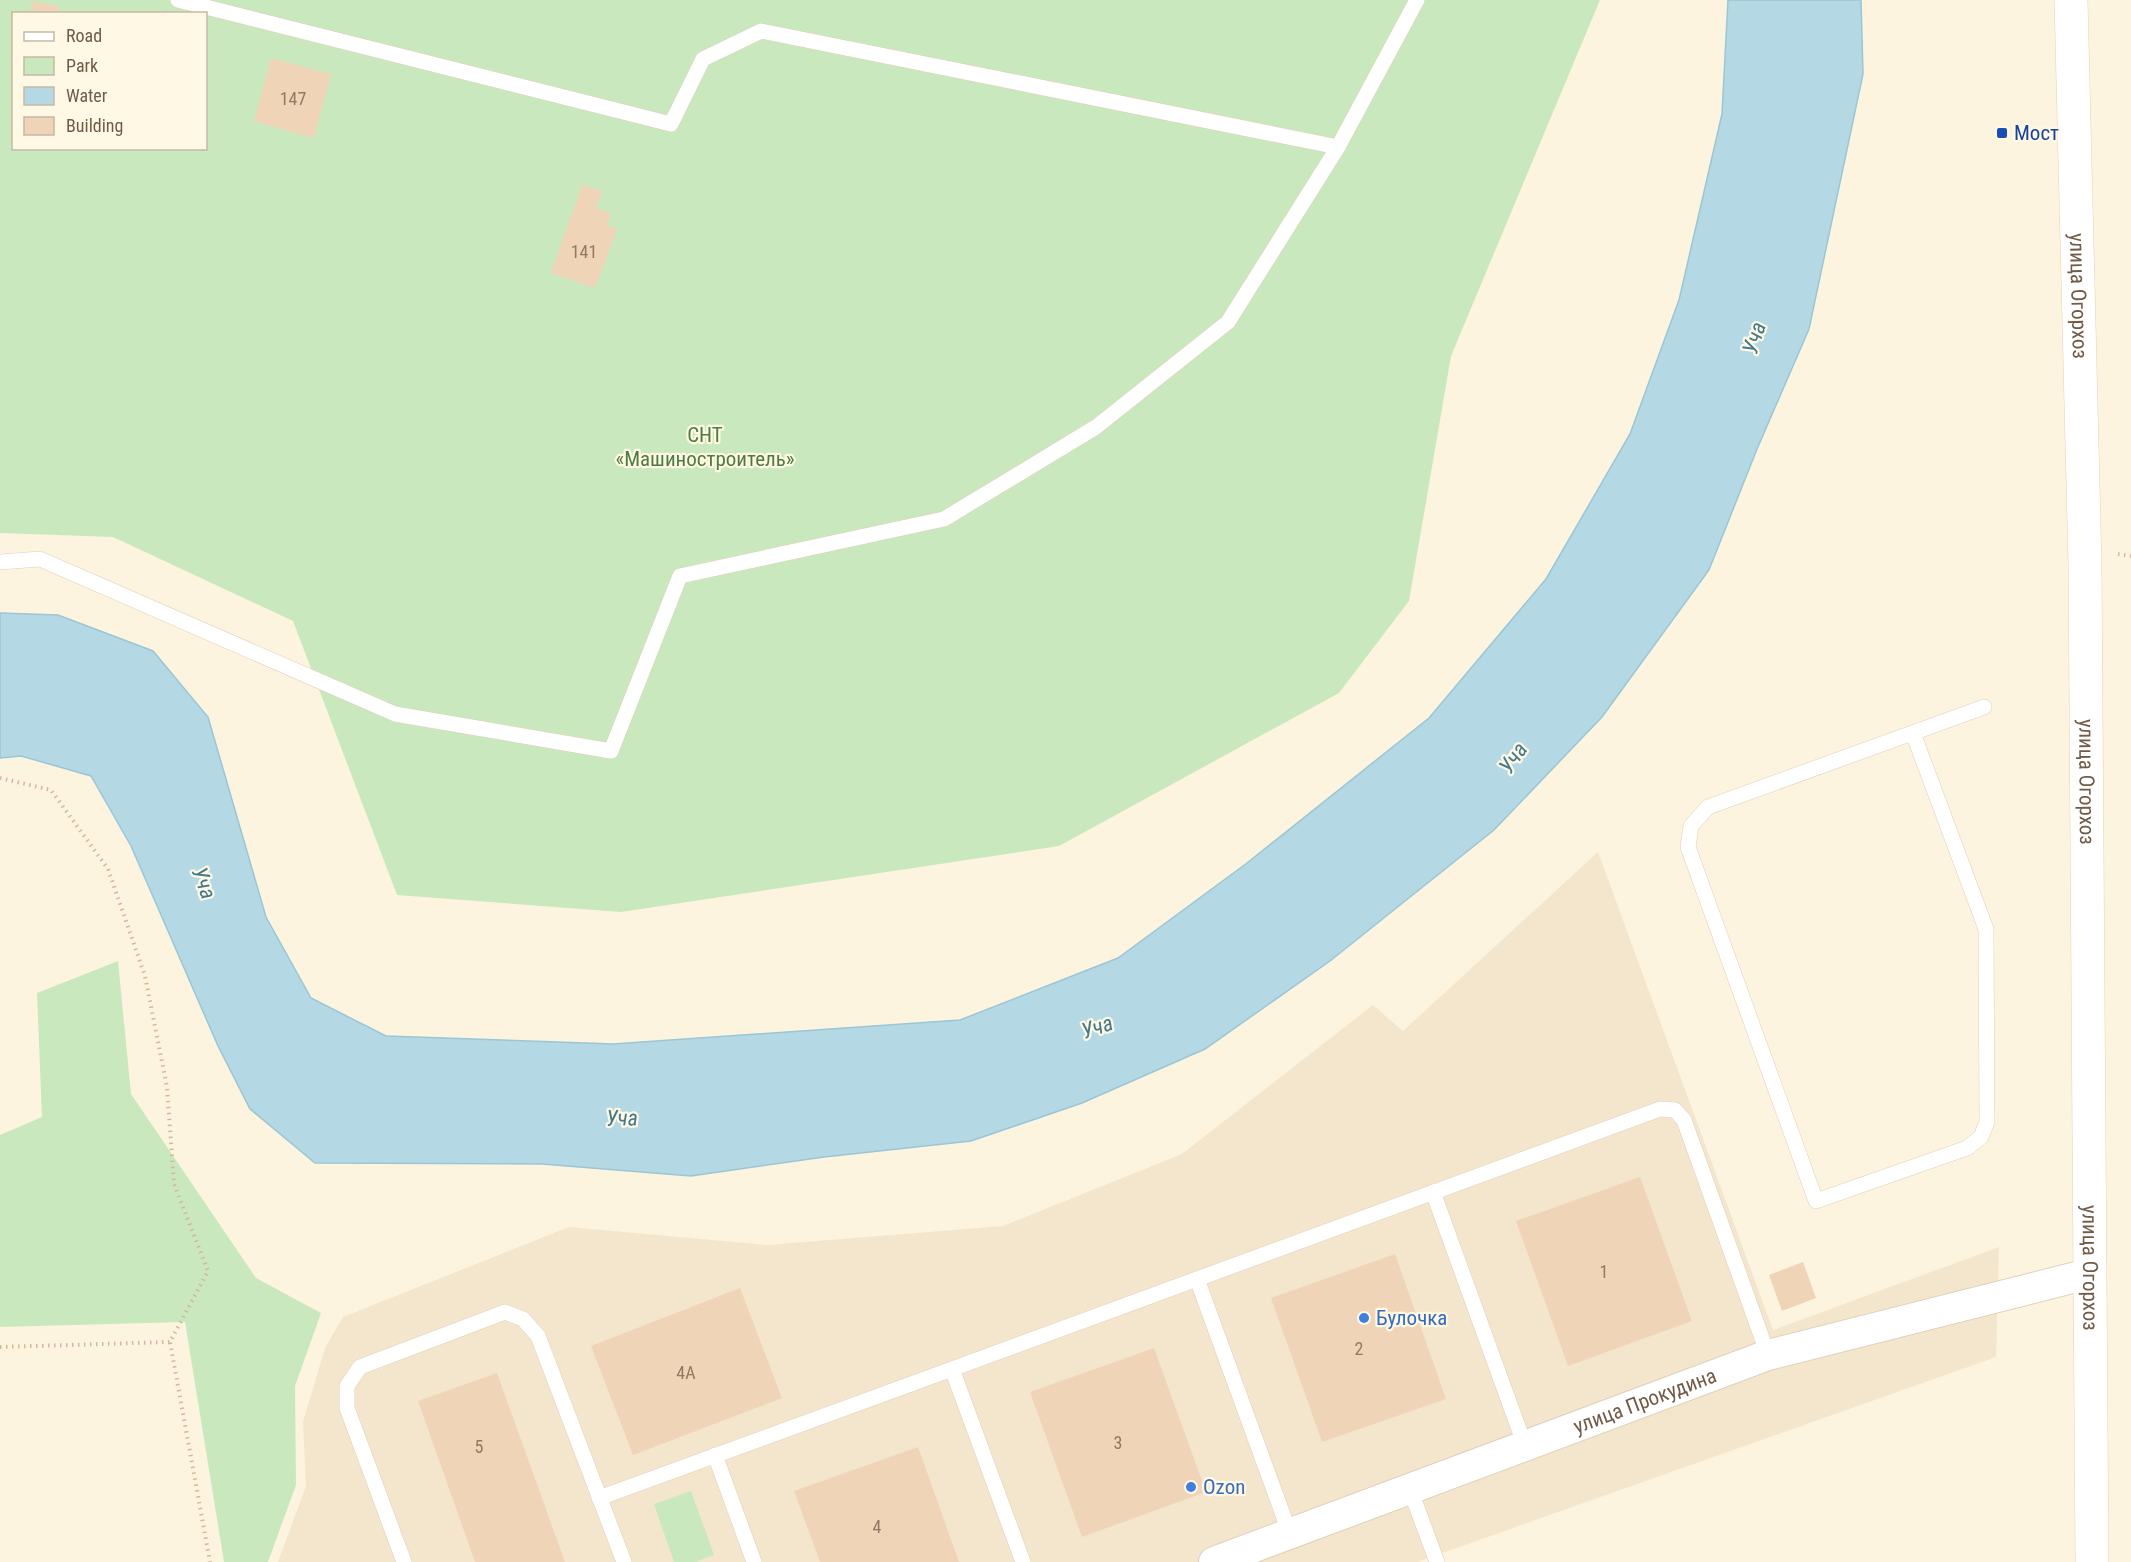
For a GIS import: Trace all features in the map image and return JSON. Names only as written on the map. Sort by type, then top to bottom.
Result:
[{"type":"street","name":"улица Огорхоз","points":[[2071,0],[2085,566],[2088,1274],[2092,1562]]},
{"type":"street","name":"улица Прокудина","points":[[1214,1562],[1768,1355],[2088,1274]]},
{"type":"lane","points":[[178,0],[671,124],[703,59],[762,31],[1338,147]]},
{"type":"lane","points":[[0,562],[40,559],[394,714],[611,751],[680,576],[944,519],[1096,427],[1228,322],[1338,147],[1417,0]]},
{"type":"lane","points":[[1912,732],[1986,929],[1987,1122],[1981,1137],[1967,1148],[1816,1201],[1688,847],[1691,826],[1708,807],[1912,732],[1984,707]]},
{"type":"lane","points":[[599,1498],[1660,1109],[1675,1110],[1684,1120],[1768,1355]]},
{"type":"lane","points":[[1433,1192],[1525,1446]]},
{"type":"lane","points":[[1197,1279],[1290,1534]]},
{"type":"lane","points":[[404,1562],[347,1408],[347,1386],[360,1367],[505,1312],[523,1319],[538,1336],[624,1562]]},
{"type":"lane","points":[[952,1369],[1023,1562]]},
{"type":"lane","points":[[714,1455],[754,1562]]},
{"type":"lane","points":[[1410,1489],[1437,1562]]},
{"type":"path","points":[[0,778],[51,790],[108,869],[145,976],[167,1087],[174,1184],[208,1271],[170,1342],[210,1562]]},
{"type":"path","points":[[0,1347],[170,1342]]},
{"type":"shaded area","points":[[1598,852],[1773,1330],[1999,1247],[1996,1357],[1417,1562],[278,1562],[306,1486],[303,1422],[325,1348],[343,1317],[569,1227],[768,1245],[1003,1226],[1182,1154],[1373,1005],[1403,1031]]},
{"type":"green space","name":"СНТ «Машиностроитель»","points":[[0,0],[1600,0],[1451,356],[1409,601],[1339,693],[1059,846],[621,912],[397,895],[293,621],[113,537],[0,533]]},
{"type":"green space","points":[[118,961],[131,1094],[256,1278],[321,1313],[295,1386],[296,1485],[268,1562],[224,1562],[185,1322],[0,1327],[0,1135],[42,1117],[37,993]]},
{"type":"green space","points":[[691,1491],[714,1555],[695,1562],[674,1562],[654,1504]]},
{"type":"water","name":"Уча","points":[[1728,0],[1861,0],[1863,74],[1809,329],[1757,449],[1709,570],[1602,717],[1494,830],[1330,961],[1205,1049],[1082,1103],[971,1141],[824,1157],[691,1176],[542,1164],[315,1163],[250,1109],[218,1046],[131,846],[91,776],[21,756],[0,758],[0,613],[58,615],[153,651],[208,717],[266,917],[311,998],[386,1036],[613,1044],[960,1020],[1118,958],[1247,863],[1429,718],[1546,579],[1630,434],[1679,300],[1722,114]]},
{"type":"building","points":[[33,1],[60,7],[59,12],[30,12]]},
{"type":"building","points":[[271,58],[331,74],[314,138],[254,121]]},
{"type":"building","points":[[582,185],[602,191],[596,208],[611,213],[607,225],[617,229],[595,288],[551,273]]},
{"type":"building","points":[[1640,1177],[1692,1321],[1568,1366],[1516,1221]]},
{"type":"building","points":[[1395,1254],[1446,1399],[1322,1442],[1271,1298]]},
{"type":"building","points":[[1803,1262],[1816,1298],[1782,1311],[1769,1275]]},
{"type":"building","points":[[740,1288],[782,1398],[633,1455],[591,1346]]},
{"type":"building","points":[[1154,1348],[1206,1492],[1082,1537],[1030,1392]]},
{"type":"building","points":[[497,1373],[565,1562],[475,1562],[418,1401]]},
{"type":"building","points":[[918,1447],[959,1562],[820,1562],[794,1491]]},
{"type":"place","name":"Мост","points":[[2002,133]]},
{"type":"place","name":"Булочка","points":[[1364,1318]]},
{"type":"place","name":"Ozon","points":[[1191,1487]]}]
